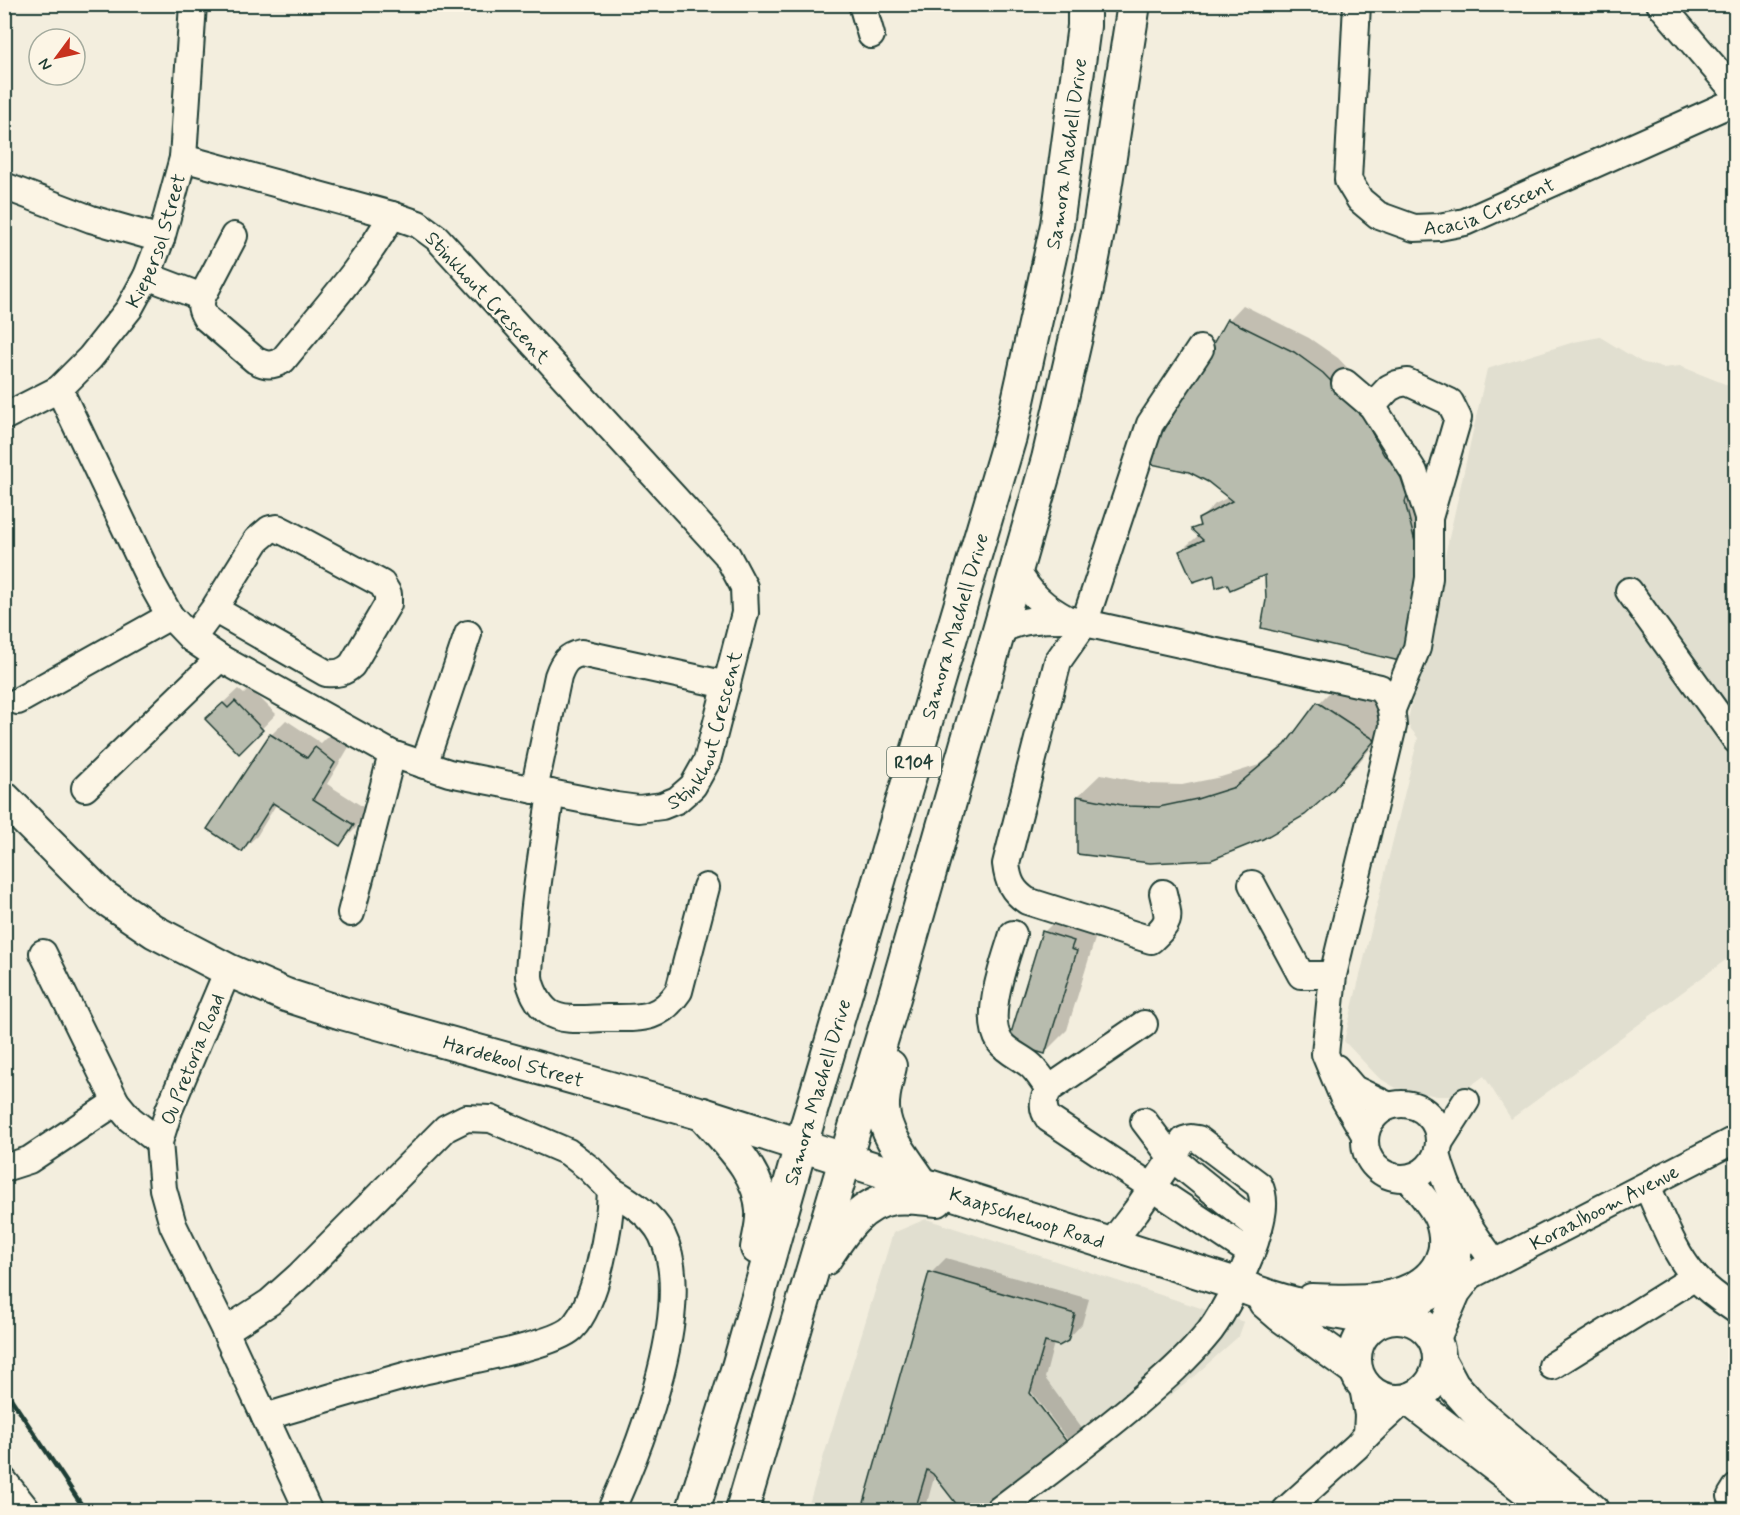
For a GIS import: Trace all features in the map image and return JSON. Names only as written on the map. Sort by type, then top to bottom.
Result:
[{"type":"main road","name":"Samora Machell Drive","points":[[694,1510],[1011,437],[1057,225],[1084,26],[1084,4]]},
{"type":"main road","name":"R104","points":[[742,1510],[890,1012],[1048,459],[1099,227],[1134,4]]},
{"type":"main road","name":"Ou Pretoria Road","points":[[4,798],[102,896],[155,932],[228,970]]},
{"type":"main road","points":[[922,1185],[891,1137],[885,1121],[883,1106],[924,891]]},
{"type":"main road","name":"Hardekool Street","points":[[228,970],[286,995],[342,1013],[703,1114],[801,1144]]},
{"type":"main road","points":[[703,1114],[746,1165],[756,1183],[763,1213],[738,1367]]},
{"type":"main road","name":"Kaapschehoop Road","points":[[801,1144],[971,1201],[1253,1290],[1332,1313],[1384,1319]]},
{"type":"main road","points":[[807,1288],[852,1220],[877,1203],[895,1198],[971,1201]]},
{"type":"main road","points":[[1253,1290],[1280,1315],[1359,1376],[1368,1390],[1383,1399],[1406,1401],[1422,1394],[1437,1374],[1438,1351]]},
{"type":"main road","points":[[1359,1376],[1357,1346],[1370,1327],[1384,1319],[1402,1317],[1415,1321],[1427,1329],[1453,1385],[1476,1411],[1592,1510]]},
{"type":"main road","points":[[1406,1401],[1553,1510]]},
{"type":"street","name":"Kiepersol Street","points":[[4,417],[59,389],[90,358],[129,309],[147,276],[161,239],[183,158],[193,4]]},
{"type":"street","points":[[862,4],[871,35]]},
{"type":"street","name":"Acacia Crescent","points":[[1358,4],[1348,180],[1360,200],[1378,215],[1414,228],[1439,227],[1465,222],[1736,101]]},
{"type":"street","points":[[1660,4],[1736,93]]},
{"type":"street","name":"Stinkhout Crescent","points":[[59,389],[152,584],[170,616],[192,639],[220,658],[392,754],[449,773],[639,809],[663,806],[677,800],[693,786],[707,761],[745,613],[744,586],[727,555],[437,238],[418,224],[183,158]]},
{"type":"street","points":[[4,186],[91,219],[161,239]]},
{"type":"street","points":[[234,236],[200,304],[206,318],[255,360],[264,365],[274,365],[283,360],[361,265],[392,215]]},
{"type":"street","points":[[147,276],[202,297]]},
{"type":"street","points":[[1163,893],[1168,917],[1165,926],[1151,940],[1027,901],[1016,893],[1008,880],[1006,864],[1058,661],[1150,424],[1200,349]]},
{"type":"street","points":[[1372,406],[1389,388],[1407,382],[1450,402],[1458,418],[1429,518],[1429,578],[1417,648],[1392,709]]},
{"type":"street","points":[[1345,383],[1372,406],[1414,472],[1429,518]]},
{"type":"street","points":[[192,639],[214,609],[257,540],[270,530],[277,528],[382,584],[388,594],[388,604],[352,665],[344,672],[336,674],[326,673],[214,609]]},
{"type":"street","points":[[1017,571],[1025,585],[1049,610],[1075,621]]},
{"type":"street","points":[[1629,591],[1736,740]]},
{"type":"street","points":[[18,702],[170,616]]},
{"type":"street","points":[[1000,630],[1031,619],[1075,621],[1380,688],[1388,698],[1394,726],[1333,975],[1325,1054],[1343,1098],[1365,1135]]},
{"type":"street","points":[[424,765],[468,634]]},
{"type":"street","points":[[706,887],[679,991],[671,1003],[658,1013],[644,1018],[563,1018],[549,1012],[535,994],[529,976],[543,792],[558,676],[562,665],[570,656],[582,653],[727,685]]},
{"type":"street","points":[[85,788],[220,658]]},
{"type":"street","points":[[351,912],[392,754]]},
{"type":"street","points":[[1252,884],[1301,975],[1333,975]]},
{"type":"street","points":[[1013,934],[995,998],[994,1020],[997,1035],[1005,1047],[1032,1066],[1049,1089]]},
{"type":"street","points":[[43,953],[116,1102],[130,1119],[159,1142]]},
{"type":"street","name":"Ou Pretoria Road","points":[[228,970],[169,1110],[159,1142],[163,1189],[173,1225],[225,1330],[308,1510]]},
{"type":"street","points":[[1144,1024],[1049,1089],[1043,1099],[1043,1106],[1049,1119],[1251,1253]]},
{"type":"street","points":[[1325,1054],[1354,1089],[1389,1106],[1409,1105],[1427,1114],[1438,1132],[1438,1149],[1444,1181],[1483,1268],[1457,1293],[1438,1351]]},
{"type":"street","points":[[1389,1106],[1373,1117],[1365,1135],[1364,1145],[1372,1164],[1388,1177],[1409,1178],[1421,1174],[1431,1166],[1438,1149],[1466,1101]]},
{"type":"street","points":[[4,1168],[29,1160],[116,1102]]},
{"type":"street","points":[[225,1330],[270,1302],[299,1276],[446,1128],[466,1118],[491,1119],[568,1152],[590,1169],[611,1190],[631,1203],[661,1232],[669,1253],[672,1272],[671,1319],[660,1383],[627,1477],[611,1510]]},
{"type":"street","points":[[1144,1121],[1172,1158]]},
{"type":"street","points":[[1110,1245],[1184,1140],[1198,1139],[1258,1185],[1262,1191],[1263,1217],[1251,1253],[1253,1290]]},
{"type":"street","name":"Koraalboom Avenue","points":[[1384,1319],[1736,1140]]},
{"type":"street","points":[[1409,1178],[1435,1213],[1450,1228],[1458,1244],[1459,1255],[1447,1286]]},
{"type":"street","points":[[1647,1186],[1681,1258],[1695,1277],[1736,1310]]},
{"type":"street","points":[[265,1417],[420,1372],[550,1341],[571,1329],[585,1310],[596,1279],[610,1209],[611,1190]]},
{"type":"street","points":[[999,1510],[1095,1437],[1178,1367],[1211,1329],[1253,1290],[1351,1298],[1375,1296],[1415,1286],[1429,1275],[1438,1262],[1442,1246],[1441,1232],[1435,1213]]},
{"type":"street","points":[[1552,1366],[1695,1277]]},
{"type":"street","points":[[1359,1376],[1368,1415],[1367,1434]]},
{"type":"street","points":[[1286,1510],[1406,1401]]},
{"type":"street","points":[[4,1481],[27,1510]]},
{"type":"shaded area","points":[[1600,337],[1641,362],[1663,368],[1680,366],[1735,388],[1735,953],[1511,1119],[1484,1076],[1456,1096],[1437,1096],[1396,1088],[1379,1078],[1344,1041],[1418,738],[1407,724],[1487,369],[1574,342]]},
{"type":"shaded area","points":[[926,1219],[1244,1322],[1239,1336],[1184,1385],[1012,1510],[807,1510],[893,1233]]},
{"type":"building","points":[[1227,319],[1294,352],[1323,373],[1360,411],[1384,455],[1395,461],[1409,489],[1405,502],[1417,550],[1419,617],[1408,663],[1261,628],[1266,600],[1265,575],[1230,590],[1227,584],[1216,588],[1214,575],[1193,582],[1179,551],[1203,540],[1191,529],[1200,526],[1198,519],[1232,501],[1208,482],[1189,472],[1151,464],[1154,431],[1164,431]]},
{"type":"building","points":[[235,701],[263,730],[239,754],[205,719],[223,703],[228,708]]},
{"type":"building","points":[[1317,702],[1375,740],[1333,790],[1305,815],[1263,839],[1211,860],[1150,863],[1077,854],[1077,796],[1127,806],[1159,807],[1197,799],[1235,787],[1285,745]]},
{"type":"building","points":[[270,734],[307,758],[315,747],[335,763],[313,799],[354,825],[340,846],[273,803],[242,852],[207,829]]},
{"type":"building","points":[[1042,931],[1074,941],[1071,949],[1077,951],[1045,1054],[1008,1043]]},
{"type":"building","points":[[929,1272],[1075,1314],[1068,1341],[1059,1346],[1045,1342],[1030,1393],[1073,1450],[990,1510],[961,1510],[933,1474],[927,1470],[915,1510],[862,1510]]},
{"type":"railway","points":[[4,1388],[85,1510]]}]
